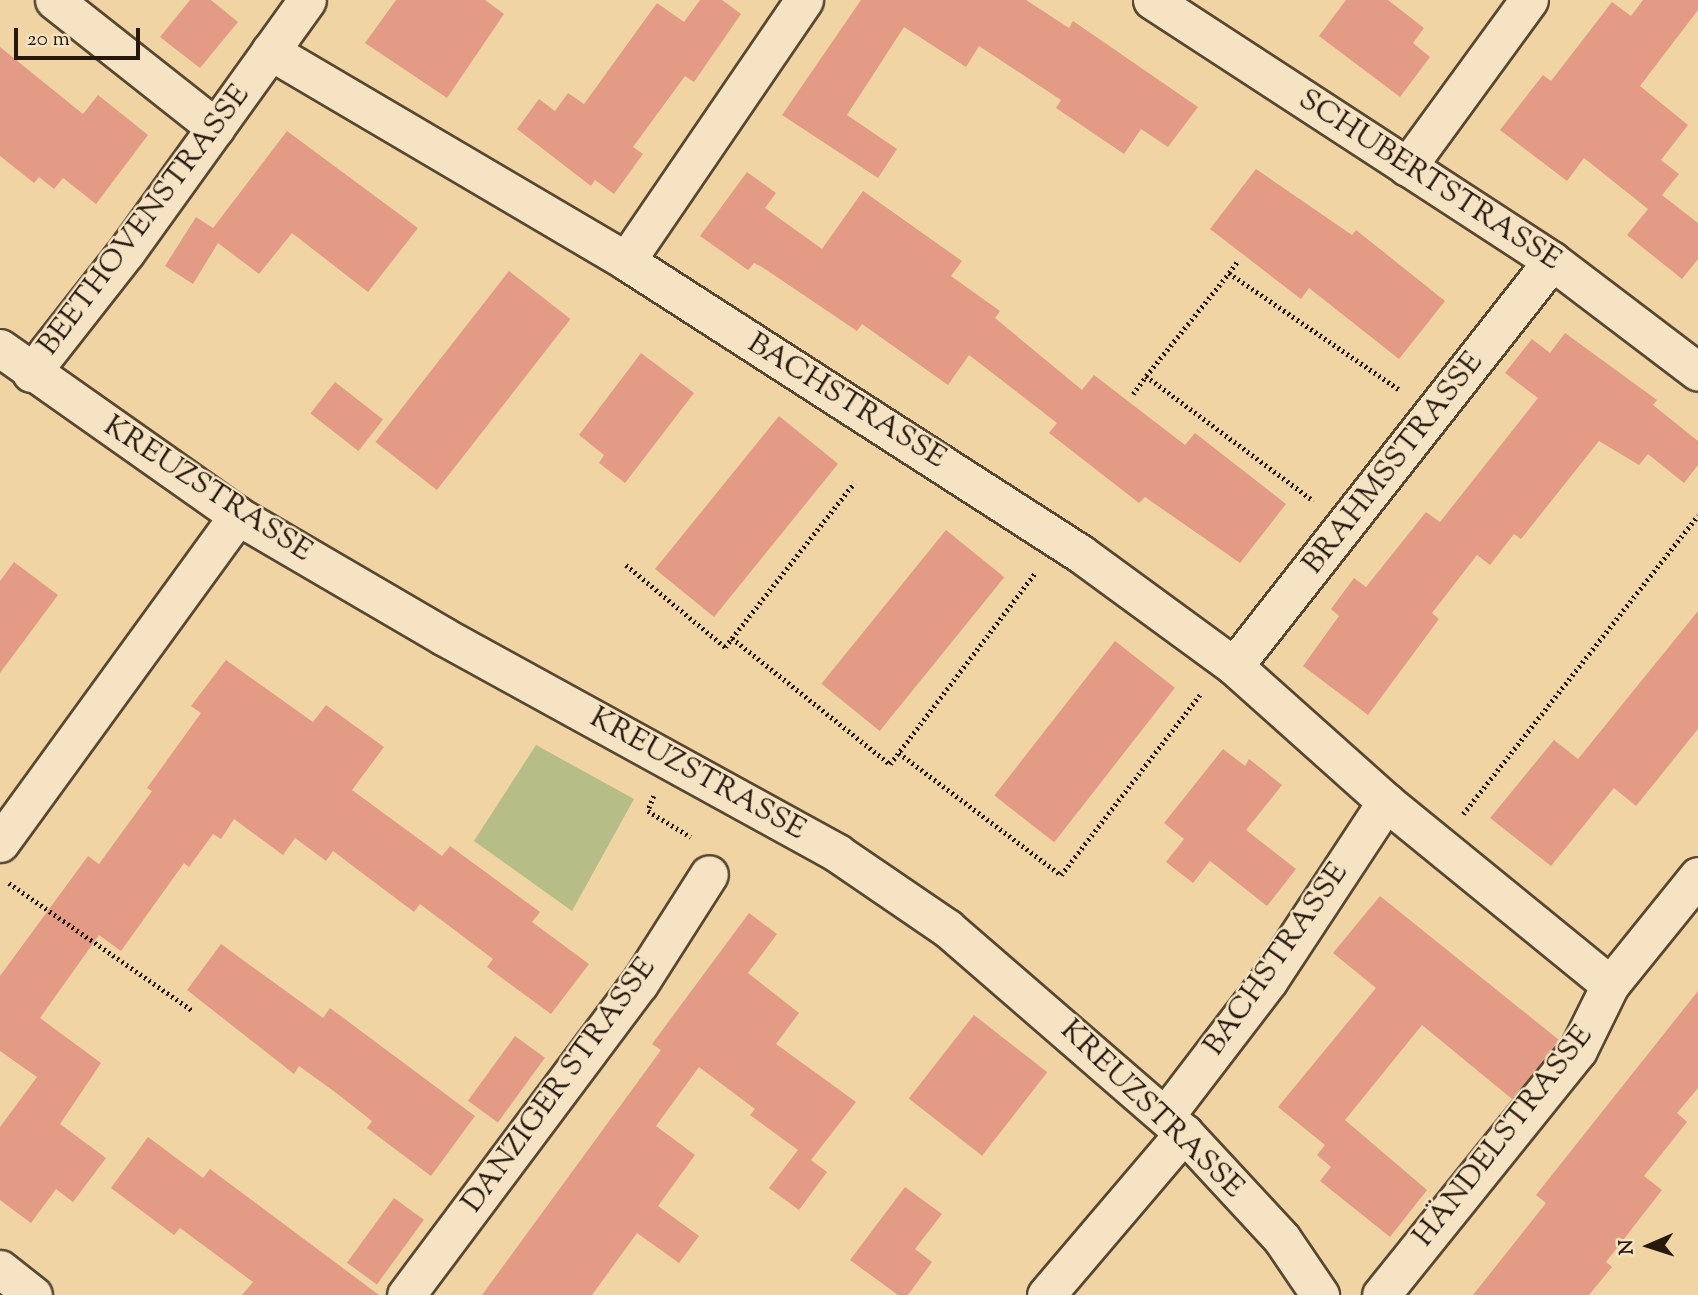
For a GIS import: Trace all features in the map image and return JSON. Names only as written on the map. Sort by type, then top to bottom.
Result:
[{"type":"street","points":[[54,0],[216,128]]},
{"type":"street","name":"BEETHOVENSTRASSE","points":[[31,373],[126,252],[307,0]]},
{"type":"street","points":[[626,261],[804,0]]},
{"type":"street","name":"SCHUBERTSTRASSE","points":[[1152,0],[1552,261],[1698,372]]},
{"type":"street","points":[[1406,167],[1529,0]]},
{"type":"street","name":"BACHSTRASSE","points":[[270,51],[626,261],[1059,539],[1230,663],[1386,802],[1610,985]]},
{"type":"street","name":"BRAHMSSTRASSE","points":[[1230,663],[1346,524],[1552,261]]},
{"type":"street","name":"KREUZSTRASSE","points":[[0,348],[31,373],[238,516],[443,635],[837,853],[947,928],[1174,1124],[1282,1239],[1320,1295]]},
{"type":"street","points":[[0,843],[238,516]]},
{"type":"street","name":"BACHSTRASSE","points":[[1046,1295],[1174,1124],[1386,802]]},
{"type":"street","name":"DANZIGER STRASSE","points":[[406,1295],[639,984],[709,874]]},
{"type":"street","name":"HÄNDELSTRASSE","points":[[1381,1295],[1578,1050],[1610,985],[1698,876]]},
{"type":"street","points":[[0,1269],[33,1295]]},
{"type":"path","points":[[1133,394],[1237,262]]},
{"type":"path","points":[[1229,273],[1434,413]]},
{"type":"path","points":[[1146,376],[1346,524]]},
{"type":"path","points":[[626,565],[725,647],[854,483]]},
{"type":"path","points":[[1438,845],[1698,515]]},
{"type":"path","points":[[733,638],[890,764],[1059,539]]},
{"type":"path","points":[[899,753],[1061,875],[1230,663]]},
{"type":"path","points":[[672,824],[679,828]]},
{"type":"path","points":[[0,876],[193,1011]]},
{"type":"green space","points":[[536,745],[634,799],[572,911],[474,841]]},
{"type":"building","points":[[190,0],[211,0],[238,22],[200,68],[160,37]]},
{"type":"building","points":[[396,0],[485,0],[504,14],[447,98],[365,43]]},
{"type":"building","points":[[700,0],[722,0],[741,14],[694,82],[685,76],[633,147],[643,154],[614,194],[595,180],[591,186],[517,129],[539,99],[555,111],[568,93],[584,104],[657,3],[684,22]]},
{"type":"building","points":[[861,0],[1026,0],[1069,28],[1073,21],[1198,107],[1168,147],[1141,129],[1124,154],[1056,108],[1061,100],[979,46],[966,67],[904,27],[847,115],[897,149],[878,178],[782,115]]},
{"type":"building","points":[[1346,0],[1388,0],[1424,28],[1413,43],[1430,57],[1400,97],[1319,36]]},
{"type":"building","points":[[1643,0],[1698,0],[1698,10],[1640,86],[1688,125],[1661,160],[1679,174],[1662,195],[1698,223],[1698,259],[1682,279],[1627,235],[1648,209],[1584,158],[1567,181],[1500,130],[1543,75],[1551,81],[1612,2],[1631,16]]},
{"type":"building","points":[[0,47],[83,114],[98,95],[148,135],[96,204],[63,178],[54,189],[39,177],[34,183],[0,156]]},
{"type":"building","points":[[287,131],[418,228],[368,292],[292,233],[259,274],[218,243],[193,284],[165,266],[196,217],[213,228]]},
{"type":"building","points":[[1256,169],[1352,235],[1356,230],[1445,301],[1399,359],[1309,288],[1301,299],[1210,229]]},
{"type":"building","points":[[747,172],[776,193],[765,208],[822,249],[863,191],[962,261],[951,276],[1000,311],[995,318],[1082,390],[1094,375],[1185,445],[1195,433],[1286,504],[1240,563],[1145,497],[1139,503],[1049,433],[1057,423],[969,355],[948,385],[862,324],[857,331],[754,263],[748,270],[700,236]]},
{"type":"building","points":[[509,271],[570,319],[437,490],[375,442]]},
{"type":"building","points":[[1565,333],[1657,400],[1653,405],[1698,441],[1698,465],[1684,483],[1648,454],[1639,465],[1599,441],[1521,539],[1514,534],[1490,565],[1477,555],[1432,613],[1439,619],[1368,715],[1303,666],[1339,616],[1331,609],[1354,578],[1366,587],[1426,512],[1440,522],[1538,398],[1505,373],[1532,339],[1550,353]]},
{"type":"building","points":[[641,353],[694,393],[625,483],[599,463],[604,455],[579,435]]},
{"type":"building","points":[[335,382],[383,420],[358,451],[310,414]]},
{"type":"building","points":[[779,416],[838,464],[714,617],[655,569]]},
{"type":"building","points":[[946,530],[1004,577],[880,731],[821,684]]},
{"type":"building","points":[[14,562],[58,595],[0,673],[0,581]]},
{"type":"building","points":[[1698,611],[1698,729],[1636,806],[1614,788],[1551,866],[1490,818],[1554,740],[1578,759]]},
{"type":"building","points":[[1115,641],[1175,688],[1054,842],[994,795]]},
{"type":"building","points":[[226,660],[313,722],[326,705],[384,747],[352,790],[442,856],[450,846],[540,912],[532,922],[589,964],[551,1014],[487,967],[493,959],[420,904],[414,912],[333,851],[326,861],[295,838],[283,855],[234,819],[221,839],[213,834],[189,867],[184,863],[121,951],[99,935],[40,1018],[101,1063],[60,1124],[106,1158],[73,1202],[56,1189],[31,1223],[0,1200],[0,1127],[37,1077],[0,1051],[0,976],[88,856],[99,864],[152,791],[147,788],[201,713],[191,706]]},
{"type":"building","points":[[1223,749],[1245,766],[1249,759],[1282,785],[1246,830],[1296,869],[1267,906],[1210,861],[1193,883],[1166,862],[1184,839],[1164,823]]},
{"type":"building","points":[[1380,896],[1559,1040],[1512,1099],[1422,1025],[1345,1120],[1427,1190],[1390,1237],[1320,1181],[1331,1167],[1317,1155],[1325,1145],[1278,1107],[1376,988],[1333,953]]},
{"type":"building","points":[[749,913],[777,934],[748,973],[799,1013],[776,1044],[856,1102],[811,1160],[827,1172],[799,1210],[769,1188],[798,1150],[750,1115],[755,1109],[699,1067],[656,1126],[695,1155],[658,1206],[699,1236],[679,1263],[637,1233],[592,1295],[482,1295],[661,1050],[652,1044]]},
{"type":"building","points":[[221,944],[323,1018],[330,1008],[475,1116],[431,1176],[367,1128],[372,1121],[335,1092],[299,1066],[294,1074],[187,990]]},
{"type":"building","points":[[1698,991],[1698,1088],[1677,1113],[1687,1122],[1644,1176],[1662,1190],[1606,1262],[1612,1267],[1589,1295],[1473,1295],[1546,1203],[1536,1195]]},
{"type":"building","points":[[974,1015],[1047,1072],[982,1156],[909,1099]]},
{"type":"building","points":[[515,1036],[545,1058],[498,1122],[468,1101]]},
{"type":"building","points":[[148,1137],[203,1178],[210,1169],[379,1295],[242,1295],[253,1282],[180,1228],[174,1235],[111,1188]]},
{"type":"building","points":[[905,1187],[942,1214],[915,1249],[932,1262],[908,1295],[898,1295],[850,1260]]},
{"type":"building","points":[[394,1198],[424,1220],[377,1284],[347,1263]]}]
